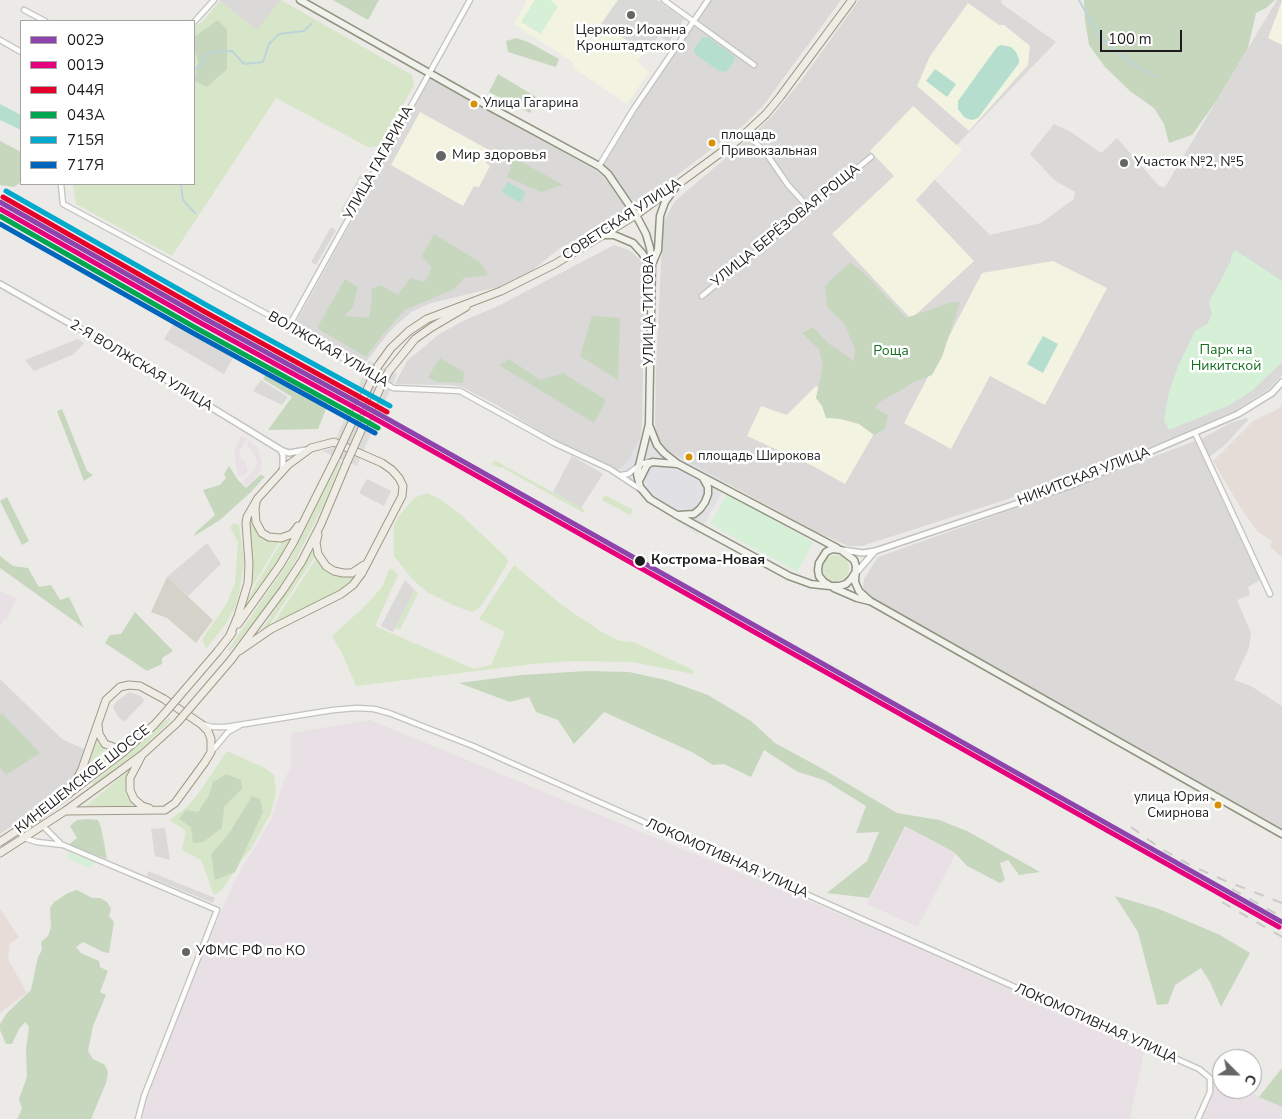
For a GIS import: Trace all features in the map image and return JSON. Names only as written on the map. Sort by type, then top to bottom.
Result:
[{"type":"main road","name":"УЛИЦА ТИТОВА","points":[[300,0],[599,166],[608,174],[636,215],[646,234],[650,248],[652,268],[649,424]]},
{"type":"main road","name":"СОВЕТСКАЯ УЛИЦА","points":[[472,302],[501,291],[555,264],[636,215],[746,134],[780,97],[852,0]]},
{"type":"main road","points":[[652,268],[658,250],[660,216],[665,202],[675,188]]},
{"type":"main road","points":[[603,235],[614,236],[633,243],[652,268]]},
{"type":"main road","points":[[230,635],[280,565],[305,519],[378,366],[390,348],[409,330],[427,319],[472,302]]},
{"type":"main road","points":[[154,810],[142,806],[134,799],[130,790],[130,778],[143,754],[176,723],[239,651],[283,590],[321,524],[381,386],[390,371],[415,339],[472,302]]},
{"type":"main road","points":[[649,424],[641,464],[637,474],[638,483],[650,499],[789,576],[811,584],[839,586],[846,584],[855,573]]},
{"type":"main road","points":[[649,424],[657,445],[678,464],[848,554],[854,560],[856,566],[855,582],[860,591],[870,601],[1282,834]]},
{"type":"main road","points":[[230,635],[248,583],[249,564],[246,523],[251,508],[288,465],[311,448],[328,442],[341,444],[382,463],[400,478],[403,486],[402,496],[362,573],[353,585],[341,594],[271,629],[239,651]]},
{"type":"main road","points":[[638,483],[644,470],[652,462],[678,464]]},
{"type":"main road","points":[[675,514],[694,514],[705,502],[708,487],[701,476]]},
{"type":"main road","points":[[258,498],[255,508],[256,522],[262,533],[269,537],[281,538],[292,534],[305,519]]},
{"type":"main road","points":[[321,524],[316,548],[326,566],[334,571],[352,573],[360,569],[368,561]]},
{"type":"main road","points":[[840,549],[832,549],[826,552],[818,562],[820,576],[831,586],[857,598],[870,601]]},
{"type":"main road","name":"КИНЕШЕМСКОЕ ШОССЕ","points":[[0,842],[69,794],[140,737],[164,714],[230,635]]},
{"type":"main road","points":[[65,811],[165,810],[175,803],[211,752],[211,739],[208,731],[201,724],[140,686],[129,685],[120,687],[106,700],[97,721],[82,769],[69,794]]},
{"type":"main road","points":[[97,721],[101,739],[110,747],[123,747],[140,737]]},
{"type":"main road","name":"КИНЕШЕМСКОЕ ШОССЕ","points":[[0,853],[65,811],[143,754]]},
{"type":"street","points":[[195,21],[214,0]]},
{"type":"street","name":"УЛИЦА ГАГАРИНА","points":[[289,326],[470,0]]},
{"type":"street","points":[[664,0],[754,65]]},
{"type":"street","points":[[599,166],[633,110],[708,0]]},
{"type":"street","points":[[24,10],[43,20]]},
{"type":"street","points":[[0,40],[20,51]]},
{"type":"street","points":[[746,134],[766,153],[788,185],[809,208]]},
{"type":"street","name":"УЛИЦА БЕРЁЗОВАЯ РОЩА","points":[[702,296],[871,157]]},
{"type":"street","name":"ВОЛЖСКАЯ УЛИЦА","points":[[60,185],[63,204],[289,326],[393,388],[460,391],[554,443],[620,475],[643,492]]},
{"type":"street","name":"2-Я ВОЛЖСКАЯ УЛИЦА","points":[[0,284],[129,357],[281,450]]},
{"type":"street","name":"НИКИТСКАЯ УЛИЦА","points":[[875,551],[1072,485],[1238,414],[1272,393],[1282,382]]},
{"type":"street","points":[[1195,433],[1270,594]]},
{"type":"street","points":[[281,450],[289,453],[311,448]]},
{"type":"street","points":[[281,450],[284,466],[281,474]]},
{"type":"street","points":[[620,475],[628,474],[641,464],[652,462]]},
{"type":"street","points":[[840,549],[863,553],[875,551]]},
{"type":"street","points":[[855,573],[875,551]]},
{"type":"street","name":"ЛОКОМОТИВНАЯ УЛИЦА","points":[[201,724],[219,727],[242,725],[357,708],[374,709],[390,713],[473,746],[1199,1070],[1210,1078],[1210,1092],[1198,1119]]},
{"type":"street","points":[[211,752],[228,732],[242,725]]},
{"type":"street","points":[[43,826],[63,846]]},
{"type":"street","points":[[24,838],[36,842],[63,846],[218,910],[144,1096],[138,1119]]},
{"type":"shaded area","points":[[219,0],[281,0],[257,31]]},
{"type":"shaded area","points":[[527,0],[618,0],[601,24],[646,52],[637,61],[649,72],[627,104],[572,67],[574,63],[514,24]]},
{"type":"shaded area","points":[[618,0],[657,0],[684,19],[669,42],[659,36],[646,52],[601,24]]},
{"type":"shaded area","points":[[711,0],[841,0],[763,106],[745,124],[641,202],[636,202],[631,199],[603,166],[636,110]]},
{"type":"shaded area","points":[[859,0],[1001,0],[1002,4],[1056,42],[929,174],[990,235],[1041,223],[1074,199],[1075,192],[1054,180],[1030,154],[1054,124],[1071,132],[1101,153],[1117,138],[1159,186],[1165,187],[1277,0],[1282,0],[1282,375],[1269,389],[1236,410],[1160,443],[1008,499],[862,546],[848,546],[814,531],[666,450],[657,436],[655,424],[663,223],[675,201],[748,139],[773,115],[800,82]]},
{"type":"shaded area","points":[[1282,1],[1282,45],[1268,38]]},
{"type":"shaded area","points":[[968,3],[999,25],[1004,25],[1030,46],[1028,65],[969,131],[917,86],[930,56]]},
{"type":"shaded area","points":[[430,79],[596,170],[604,177],[630,213],[560,248],[520,280],[507,285],[431,303],[411,312],[390,331],[363,366],[294,326]]},
{"type":"shaded area","points":[[913,106],[962,150],[916,200],[974,261],[911,319],[832,234],[894,176],[870,151]]},
{"type":"shaded area","name":"Мир здоровья","points":[[420,112],[489,150],[485,162],[490,166],[479,187],[474,186],[463,206],[391,165]]},
{"type":"shaded area","points":[[360,175],[365,178],[345,213],[341,211]]},
{"type":"shaded area","points":[[331,227],[336,230],[316,265],[311,262]]},
{"type":"shaded area","points":[[614,245],[629,250],[645,264],[642,424],[640,440],[630,459],[621,469],[618,470],[610,467],[551,438],[495,404],[462,387],[395,384],[407,361],[438,335],[461,322],[500,305]]},
{"type":"shaded area","points":[[1053,261],[1107,288],[1045,405],[990,376],[951,449],[904,423],[982,273]]},
{"type":"shaded area","points":[[174,323],[233,358],[224,374],[164,339]]},
{"type":"shaded area","points":[[78,339],[84,343],[74,354],[34,371],[25,360]]},
{"type":"shaded area","points":[[261,380],[288,397],[282,405],[253,391]]},
{"type":"shaded area","points":[[816,386],[880,423],[845,484],[813,466],[747,436],[761,406],[787,415]]},
{"type":"shaded area","points":[[1282,404],[1282,557],[1270,547],[1272,541],[1257,531],[1240,507],[1213,461],[1253,421],[1280,408]]},
{"type":"shaded area","points":[[1247,418],[1248,420],[1224,446],[1209,457],[1201,439],[1230,423]]},
{"type":"shaded area","points":[[241,436],[247,438],[239,453],[242,461],[245,461],[248,472],[241,477],[238,476],[234,451]]},
{"type":"shaded area","points":[[640,438],[659,439],[667,450],[727,483],[698,535],[616,477],[629,459]]},
{"type":"shaded area","points":[[249,440],[257,447],[262,461],[261,470],[246,486],[242,482],[255,469],[257,462],[247,445]]},
{"type":"shaded area","points":[[1195,441],[1260,580],[1248,587],[1250,595],[1237,600],[1251,633],[1249,648],[1234,680],[1251,686],[1282,706],[1282,830],[877,601],[863,588],[864,579],[878,557],[1050,496]]},
{"type":"shaded area","points":[[572,456],[603,474],[581,508],[553,492]]},
{"type":"shaded area","points":[[367,479],[391,491],[384,506],[359,493]]},
{"type":"shaded area","points":[[207,543],[221,564],[188,596],[167,577]]},
{"type":"shaded area","points":[[167,577],[213,620],[196,643],[167,618],[151,612]]},
{"type":"shaded area","points":[[405,580],[415,590],[393,632],[381,626]]},
{"type":"shaded area","points":[[0,591],[16,598],[7,620],[4,619],[0,626]]},
{"type":"shaded area","points":[[0,679],[62,739],[86,750],[77,774],[70,785],[0,834]]},
{"type":"shaded area","points":[[129,692],[141,696],[144,701],[124,722],[117,715],[113,707],[117,701]]},
{"type":"shaded area","points":[[370,720],[876,929],[1141,1049],[1144,1052],[1130,1119],[141,1119],[148,1096],[201,959],[234,882],[271,820],[291,766],[291,733]]},
{"type":"shaded area","points":[[907,823],[957,851],[918,927],[867,904]]},
{"type":"shaded area","points":[[165,828],[170,860],[155,856],[151,829]]},
{"type":"shaded area","points":[[148,871],[215,898],[213,903],[147,876]]},
{"type":"shaded area","points":[[0,909],[19,937],[10,944],[8,959],[27,993],[0,1013]]},
{"type":"shaded area","points":[[1199,1069],[1212,1075],[1212,1099],[1262,1098],[1282,1107],[1282,1119],[1198,1119],[1210,1092],[1210,1078]]},
{"type":"green space","points":[[281,0],[412,75],[414,85],[380,146],[368,147],[276,98],[172,256],[76,204],[73,185],[195,185],[195,26],[202,22],[220,1],[257,30]]},
{"type":"green space","points":[[333,0],[379,0],[368,20]]},
{"type":"green space","points":[[535,0],[550,0],[558,6],[541,34],[521,22]]},
{"type":"green space","points":[[1084,0],[1275,0],[1266,8],[1256,13],[1248,48],[1217,100],[1192,135],[1169,143],[1164,124],[1154,108],[1130,91],[1105,67],[1089,45]]},
{"type":"green space","points":[[218,20],[227,30],[227,69],[207,87],[195,81],[198,61],[195,52],[195,36]]},
{"type":"green space","points":[[708,37],[734,56],[735,60],[726,72],[719,71],[694,53],[694,49],[702,38]]},
{"type":"green space","points":[[516,38],[528,42],[559,59],[556,67],[508,52],[506,41]]},
{"type":"green space","points":[[1001,45],[1011,47],[1016,52],[1019,63],[978,118],[968,119],[958,109],[958,101],[997,47]]},
{"type":"green space","points":[[935,69],[956,84],[947,97],[926,81]]},
{"type":"green space","points":[[498,74],[538,98],[530,113],[489,92]]},
{"type":"green space","points":[[0,104],[20,114],[20,130],[0,120]]},
{"type":"green space","points":[[0,141],[20,151],[20,183],[14,187],[0,185]]},
{"type":"green space","points":[[497,148],[563,185],[541,192],[507,177],[511,167],[495,152]]},
{"type":"green space","points":[[508,182],[526,192],[520,203],[502,192]]},
{"type":"green space","points":[[434,234],[480,262],[488,275],[464,278],[454,289],[405,310],[383,334],[366,357],[317,328],[345,279],[358,287],[353,307],[344,316],[369,318],[372,299],[371,289],[381,285],[398,295],[410,278],[424,282],[429,275],[431,267],[422,256]]},
{"type":"green space","name":"Парк на Никитской","points":[[1235,250],[1282,281],[1282,362],[1253,390],[1230,405],[1169,430],[1164,420],[1169,392],[1178,366],[1195,331],[1207,324],[1212,315],[1209,302]]},
{"type":"green space","name":"Роща","points":[[850,262],[863,272],[906,318],[949,303],[960,302],[942,357],[932,375],[912,383],[881,401],[875,408],[888,415],[885,429],[874,435],[859,424],[840,419],[826,418],[822,406],[816,398],[823,365],[819,349],[802,333],[813,327],[828,343],[854,361],[855,349],[844,323],[827,307],[825,286]]},
{"type":"green space","points":[[592,316],[620,318],[618,380],[580,356]]},
{"type":"green space","points":[[1043,336],[1058,344],[1043,373],[1027,364]]},
{"type":"green space","points":[[440,358],[464,372],[463,383],[437,382],[428,377]]},
{"type":"green space","points":[[509,359],[540,380],[563,373],[606,400],[594,423],[499,365]]},
{"type":"green space","points":[[272,365],[328,404],[318,429],[268,430],[292,397],[263,379]]},
{"type":"green space","points":[[62,409],[87,471],[93,475],[84,481],[57,411]]},
{"type":"green space","points":[[340,460],[325,502],[280,588],[258,618],[230,651],[228,650],[289,561]]},
{"type":"green space","points":[[494,460],[585,510],[584,513],[501,467],[492,464]]},
{"type":"green space","points":[[229,466],[246,488],[260,475],[265,476],[252,491],[220,520],[194,536],[215,515],[203,490],[220,485],[226,478],[224,474]]},
{"type":"green space","points":[[427,493],[440,499],[460,514],[507,558],[508,562],[489,594],[480,607],[472,612],[427,592],[412,579],[394,556],[394,525],[414,498]]},
{"type":"green space","points":[[727,494],[813,542],[797,572],[710,524]]},
{"type":"green space","points":[[605,495],[633,510],[630,515],[602,500]]},
{"type":"green space","points":[[7,497],[29,541],[22,545],[0,501]]},
{"type":"green space","points":[[251,518],[256,530],[261,535],[266,539],[279,542],[248,594],[251,581],[249,527]]},
{"type":"green space","points":[[234,523],[239,525],[244,562],[240,589],[235,608],[225,625],[206,649],[202,639],[226,605],[235,583],[238,542],[230,527]]},
{"type":"green space","points":[[291,540],[278,563],[244,613],[248,598],[282,541]]},
{"type":"green space","points":[[313,550],[315,556],[269,626],[261,631]]},
{"type":"green space","points":[[836,555],[845,559],[849,568],[845,577],[836,581],[827,577],[823,568],[827,559]]},
{"type":"green space","points":[[0,556],[13,566],[28,568],[39,587],[51,585],[60,600],[69,597],[84,628],[0,568]]},
{"type":"green space","points":[[316,559],[325,569],[336,576],[357,575],[343,589],[273,624]]},
{"type":"green space","points":[[514,565],[563,606],[602,632],[620,641],[633,642],[693,670],[693,674],[632,662],[571,661],[356,686],[342,653],[332,636],[366,605],[382,587],[389,570],[393,569],[398,575],[375,626],[474,669],[491,665],[505,632],[479,619]]},
{"type":"green space","points":[[415,590],[418,593],[400,630],[395,628]]},
{"type":"green space","points":[[135,612],[173,651],[162,658],[162,664],[147,671],[105,643],[110,635],[121,634]]},
{"type":"green space","points":[[587,671],[629,672],[666,680],[708,695],[751,721],[775,743],[897,813],[939,820],[967,831],[1040,872],[1019,875],[1008,860],[1000,863],[1005,880],[1000,883],[967,866],[954,852],[905,826],[869,898],[827,893],[867,861],[879,832],[856,833],[866,806],[824,780],[798,772],[764,750],[751,777],[724,764],[713,765],[692,752],[604,712],[574,744],[558,720],[536,712],[529,697],[510,702],[459,683],[521,675]]},
{"type":"green space","points":[[2,713],[40,753],[6,775],[0,767],[0,714]]},
{"type":"green space","points":[[169,718],[171,719],[165,726],[141,750],[94,786],[92,784],[93,782]]},
{"type":"green space","points":[[96,736],[99,744],[105,750],[88,764]]},
{"type":"green space","points":[[107,750],[115,753],[85,777],[89,765]]},
{"type":"green space","points":[[227,751],[265,768],[274,775],[276,792],[271,813],[251,849],[222,890],[214,895],[201,860],[182,850],[186,831],[169,820],[187,807],[198,794]]},
{"type":"green space","points":[[129,770],[126,788],[136,808],[86,806]]},
{"type":"green space","points":[[226,774],[241,780],[242,789],[224,807],[222,828],[203,842],[193,843],[191,827],[179,819],[186,810],[198,812],[209,795],[213,782]]},
{"type":"green space","points":[[252,796],[260,799],[263,812],[235,872],[215,880],[211,854],[228,835]]},
{"type":"green space","points":[[77,820],[98,820],[107,859],[68,845],[77,838],[70,826]]},
{"type":"green space","points":[[69,852],[94,862],[91,868],[66,858]]},
{"type":"green space","points":[[77,890],[92,898],[100,898],[107,902],[111,909],[109,916],[114,922],[109,953],[83,942],[76,947],[81,953],[99,961],[100,967],[108,971],[100,992],[106,995],[93,1026],[88,1051],[93,1059],[105,1065],[108,1072],[106,1083],[91,1119],[17,1119],[22,1109],[19,1099],[27,1077],[26,1048],[29,1027],[25,1022],[19,1029],[12,1044],[6,1044],[0,1030],[0,1024],[7,1013],[31,990],[38,957],[42,950],[41,942],[48,936],[51,927],[50,908],[54,902],[68,893]]},
{"type":"green space","points":[[1115,896],[1159,909],[1220,935],[1250,953],[1221,1007],[1210,982],[1201,968],[1175,985],[1168,1004],[1157,1005],[1138,932]]},
{"type":"green space","points":[[1282,1068],[1282,1107],[1262,1098],[1262,1093]]},
{"type":"pier","points":[[369,361],[397,374],[357,466],[322,451],[332,448]]},
{"type":"waterway","points":[[1079,0],[1099,36],[1127,60],[1156,78]]},
{"type":"waterway","points":[[195,69],[202,66],[205,56],[212,52],[232,51],[244,64],[263,62],[269,44],[279,34],[304,31],[311,24]]},
{"type":"waterway","points":[[181,185],[183,200],[195,213]]},
{"type":"railway","points":[[1131,827],[1160,848],[1190,865],[1282,903]]},
{"type":"railway","points":[[1232,889],[1282,917]]},
{"type":"railway","points":[[1222,902],[1282,937]]},
{"type":"transit line","name":"715Я","points":[[6,191],[208,306],[390,406]]},
{"type":"transit line","name":"044Я","points":[[3,197],[205,312],[387,412]]},
{"type":"transit line","name":"002Э","points":[[0,202],[1282,922]]},
{"type":"transit line","name":"001Э","points":[[0,209],[1279,927]]},
{"type":"transit line","name":"043А","points":[[0,216],[196,328],[378,428]]},
{"type":"transit line","name":"717Я","points":[[0,224],[375,433]]},
{"type":"place","name":"Церковь Иоанна Кронштадтского","points":[[631,15]]},
{"type":"place","name":"Улица Гагарина","points":[[474,104]]},
{"type":"place","name":"площадь Привокзальная","points":[[712,143]]},
{"type":"place","name":"Мир здоровья","points":[[441,156]]},
{"type":"place","name":"Участок №2, №5","points":[[1124,163]]},
{"type":"place","name":"площадь Широкова","points":[[689,457]]},
{"type":"place","name":"Кострома-Новая","points":[[640,561]]},
{"type":"place","name":"улица Юрия Смирнова","points":[[1218,805]]},
{"type":"place","name":"УФМС РФ по КО","points":[[186,952]]}]
